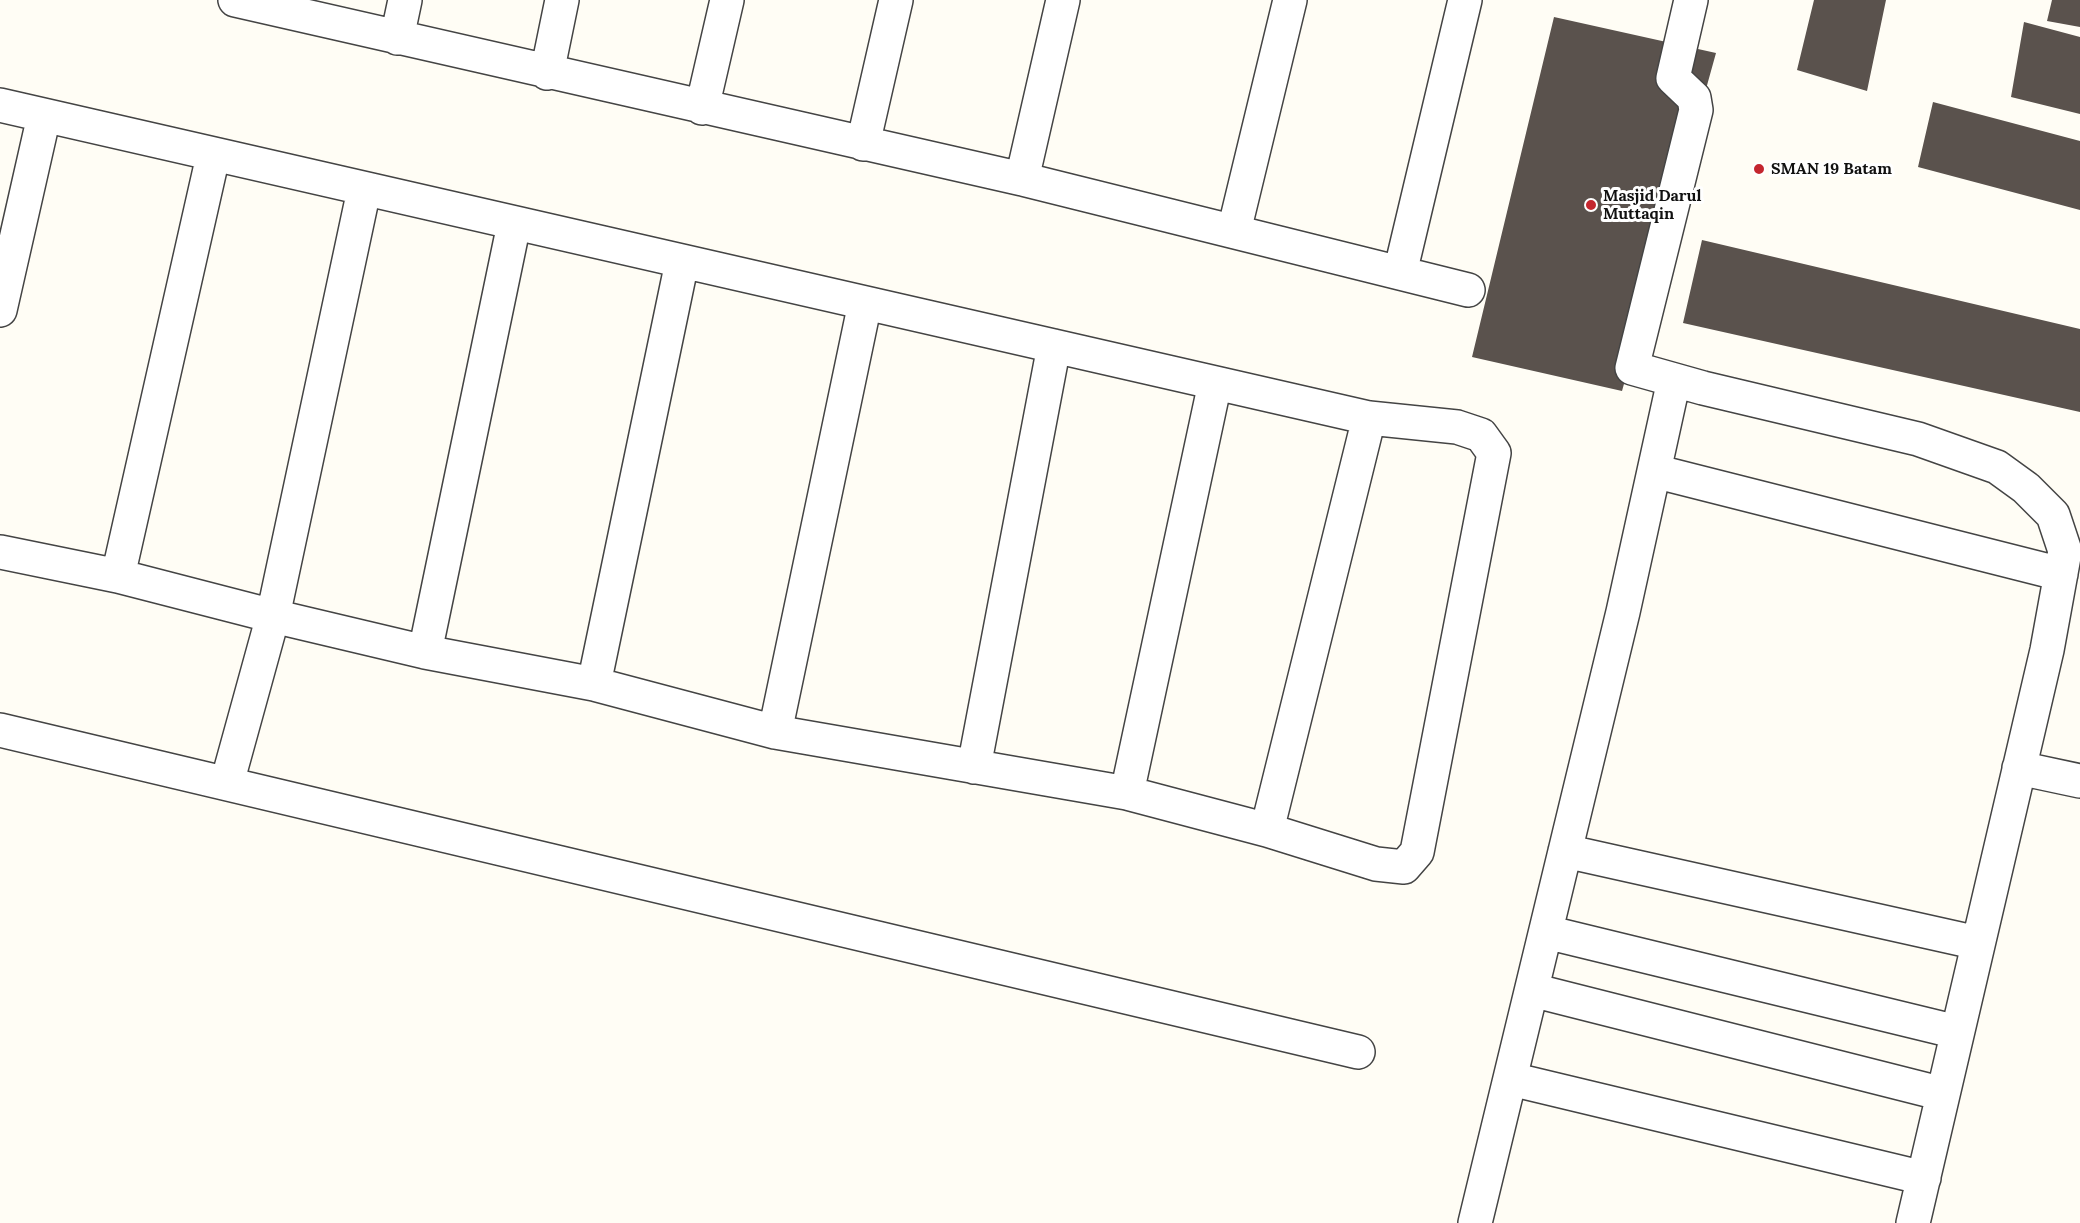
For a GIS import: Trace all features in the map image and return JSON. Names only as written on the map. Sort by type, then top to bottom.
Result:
[{"type":"street","points":[[235,0],[547,73],[1022,179],[1468,290]]},
{"type":"street","points":[[397,38],[405,0]]},
{"type":"street","points":[[547,73],[562,0]]},
{"type":"street","points":[[702,108],[727,0]]},
{"type":"street","points":[[863,144],[896,0]]},
{"type":"street","points":[[1022,179],[1063,0]]},
{"type":"street","points":[[1234,231],[1290,0]]},
{"type":"street","points":[[1400,273],[1465,0]]},
{"type":"street","points":[[1691,0],[1673,78],[1694,98],[1696,110],[1632,368],[1918,439],[1997,467],[2026,488],[2053,515],[2065,551],[2029,770],[1978,943],[1913,1223]]},
{"type":"street","points":[[0,105],[213,156],[1370,418],[1457,427],[1481,435],[1494,453],[1417,852],[1404,867],[1376,864],[1267,830],[1127,793],[775,732],[594,684],[425,652],[118,576],[0,552]]},
{"type":"street","points":[[0,310],[44,116]]},
{"type":"street","points":[[118,576],[213,156]]},
{"type":"street","points":[[227,783],[273,616],[364,190]]},
{"type":"street","points":[[425,652],[514,224]]},
{"type":"street","points":[[594,684],[682,262]]},
{"type":"street","points":[[775,732],[865,303]]},
{"type":"street","points":[[974,767],[1054,346]]},
{"type":"street","points":[[1475,1223],[1623,612],[1674,380]]},
{"type":"street","points":[[1127,793],[1215,383]]},
{"type":"street","points":[[1267,830],[1370,418]]},
{"type":"street","points":[[1654,471],[2061,574]]},
{"type":"street","points":[[0,730],[1358,1052]]},
{"type":"street","points":[[2029,770],[2080,781]]},
{"type":"street","points":[[1564,850],[1978,943]]},
{"type":"street","points":[[1546,932],[1957,1032]]},
{"type":"street","points":[[1532,990],[1943,1094]]},
{"type":"street","points":[[1511,1079],[1924,1178]]},
{"type":"building","points":[[1814,0],[1886,0],[1867,91],[1797,70]]},
{"type":"building","points":[[2052,0],[2080,0],[2080,27],[2047,21]]},
{"type":"building","name":"Masjid Darul Muttaqin","points":[[1554,17],[1716,53],[1622,391],[1472,357]]},
{"type":"building","points":[[2024,22],[2080,37],[2080,114],[2011,97]]},
{"type":"building","points":[[1933,102],[2080,141],[2080,210],[1918,167]]},
{"type":"building","points":[[1702,240],[2080,329],[2080,412],[1683,323]]},
{"type":"place","name":"SMAN 19 Batam","points":[[1759,169]]},
{"type":"place","name":"Masjid Darul Muttaqin","points":[[1591,205]]}]
